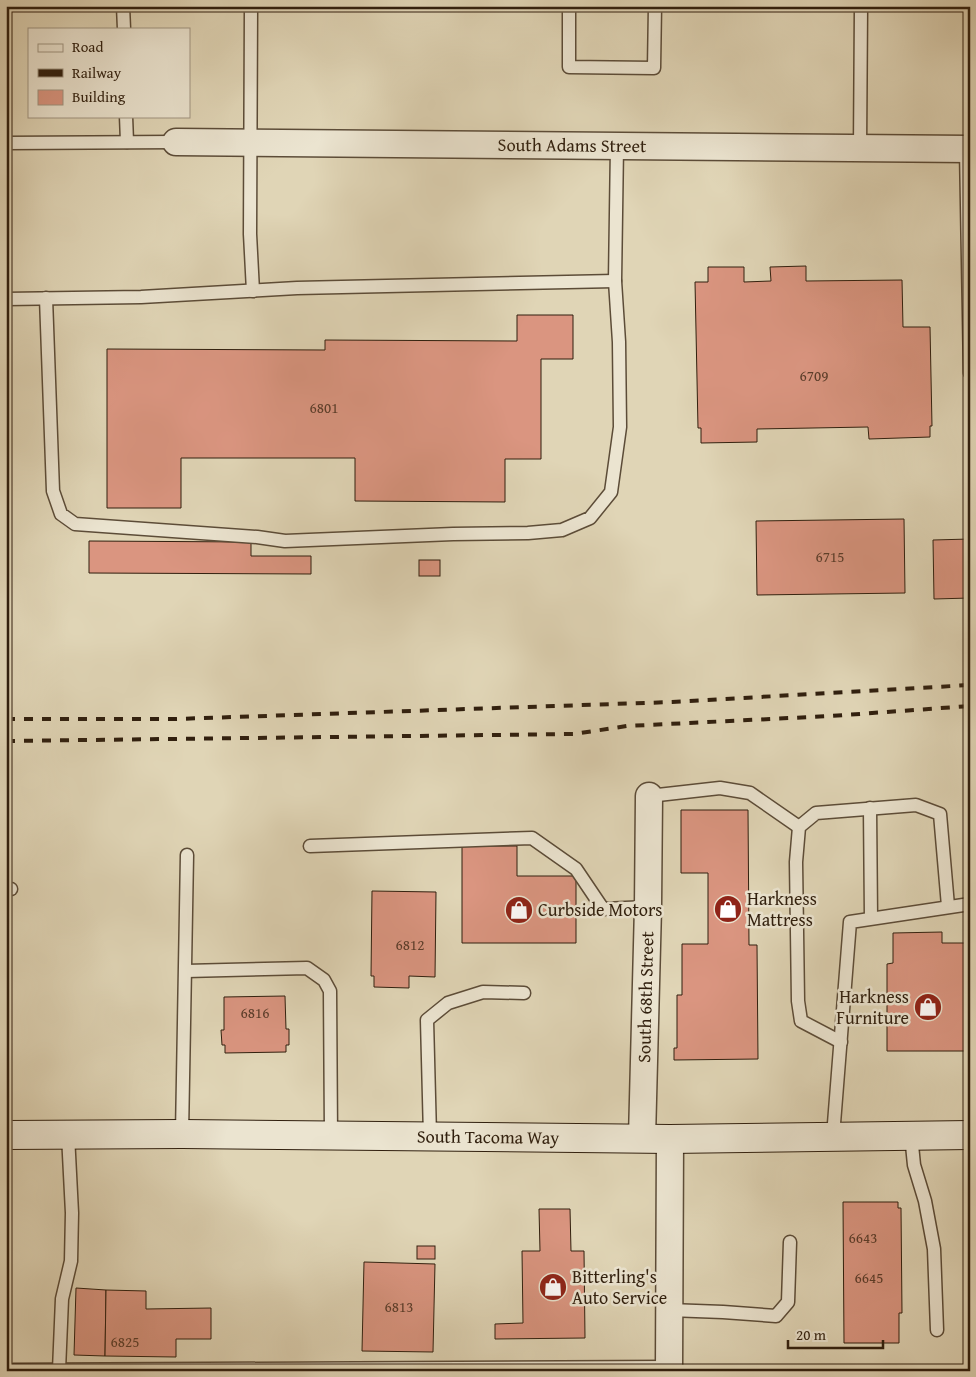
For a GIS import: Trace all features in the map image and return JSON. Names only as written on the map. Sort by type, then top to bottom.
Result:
[{"type":"main road","name":"South Tacoma Way","points":[[6,1135],[182,1134],[670,1139],[970,1134]]},
{"type":"street","name":"South Adams Street","points":[[176,142],[968,149]]},
{"type":"street","name":"South 68th Street","points":[[642,1138],[649,796]]},
{"type":"street","points":[[670,1139],[670,1369]]},
{"type":"lane","points":[[123,6],[124,28]]},
{"type":"lane","points":[[251,6],[250,234],[253,290]]},
{"type":"lane","points":[[569,6],[569,67],[654,68],[655,6]]},
{"type":"lane","points":[[860,149],[861,6]]},
{"type":"lane","points":[[126,118],[127,142]]},
{"type":"lane","points":[[6,143],[176,142]]},
{"type":"lane","points":[[46,298],[53,491],[61,514],[75,524],[257,537],[285,541],[528,533],[562,530],[590,518],[611,492],[620,427],[619,342],[615,281],[616,146]]},
{"type":"lane","points":[[968,149],[970,373]]},
{"type":"lane","points":[[6,299],[141,297],[253,290],[615,281]]},
{"type":"lane","points":[[649,796],[720,788],[750,794],[799,827]]},
{"type":"lane","points":[[841,1042],[801,1021],[798,1001],[796,862],[799,827],[816,813],[870,808],[916,805],[940,814],[948,906]]},
{"type":"lane","points":[[870,808],[871,918]]},
{"type":"lane","points":[[310,846],[532,838],[576,869],[603,909],[648,907]]},
{"type":"lane","points":[[182,1134],[188,855]]},
{"type":"lane","points":[[833,1136],[850,922],[970,904]]},
{"type":"lane","points":[[186,972],[307,968],[324,980],[330,991],[331,1135]]},
{"type":"lane","points":[[430,1136],[427,1020],[448,1003],[483,992],[524,994]]},
{"type":"lane","points":[[59,1370],[62,1299],[71,1261],[72,1213],[68,1135]]},
{"type":"lane","points":[[910,1135],[914,1165],[925,1201],[934,1249],[937,1330]]},
{"type":"lane","points":[[670,1310],[776,1316],[788,1302],[790,1242]]},
{"type":"lane","points":[[6,1370],[670,1369]]},
{"type":"building","points":[[806,266],[806,281],[902,280],[903,327],[930,327],[932,426],[930,426],[930,437],[869,439],[868,427],[757,429],[757,442],[701,443],[701,428],[698,428],[695,282],[708,282],[708,267],[744,267],[744,282],[771,281],[770,267]]},
{"type":"building","points":[[517,315],[573,315],[573,359],[541,359],[541,459],[505,459],[505,502],[355,501],[355,458],[181,458],[181,508],[107,508],[107,349],[325,350],[325,340],[517,341]]},
{"type":"building","points":[[904,519],[905,593],[757,595],[756,521]]},
{"type":"building","points":[[970,539],[970,598],[934,599],[933,540]]},
{"type":"building","points":[[89,541],[251,542],[251,556],[311,556],[311,574],[89,573]]},
{"type":"building","points":[[419,560],[440,560],[440,576],[419,576]]},
{"type":"building","name":"Harkness Mattress","points":[[681,810],[748,810],[749,945],[757,945],[758,1059],[674,1060],[674,1048],[677,1048],[677,995],[682,995],[682,944],[708,944],[708,873],[681,873]]},
{"type":"building","name":"Curbside Motors","points":[[462,846],[517,846],[517,876],[576,876],[576,943],[462,943]]},
{"type":"building","points":[[372,891],[436,892],[435,977],[409,976],[409,988],[374,987],[374,976],[371,976]]},
{"type":"building","name":"Harkness Furniture","points":[[942,932],[942,943],[970,943],[970,1051],[887,1051],[887,964],[893,963],[893,933]]},
{"type":"building","points":[[285,996],[286,1029],[289,1029],[289,1045],[286,1045],[286,1052],[225,1053],[225,1045],[222,1045],[221,1030],[224,1030],[224,997]]},
{"type":"building","points":[[843,1202],[898,1202],[898,1208],[901,1208],[902,1313],[899,1313],[899,1343],[844,1343]]},
{"type":"building","name":"Bitterling's Auto Service","points":[[539,1209],[570,1209],[571,1251],[584,1251],[585,1338],[495,1339],[495,1324],[523,1323],[522,1251],[540,1251]]},
{"type":"building","points":[[417,1246],[435,1246],[435,1259],[417,1259]]},
{"type":"building","points":[[364,1262],[435,1264],[433,1352],[362,1351]]},
{"type":"building","points":[[76,1288],[106,1290],[105,1356],[74,1355]]},
{"type":"building","points":[[106,1290],[146,1291],[146,1309],[211,1308],[211,1339],[176,1339],[176,1357],[105,1356]]},
{"type":"railway","points":[[6,719],[176,719],[672,702],[970,685]]},
{"type":"railway","points":[[6,741],[574,734],[627,726],[831,716],[970,706]]},
{"type":"place","name":"Harkness Mattress","points":[[728,909]]},
{"type":"place","name":"Curbside Motors","points":[[519,910]]},
{"type":"place","name":"Harkness Furniture","points":[[928,1007]]},
{"type":"place","name":"Bitterling's Auto Service","points":[[553,1287]]}]
